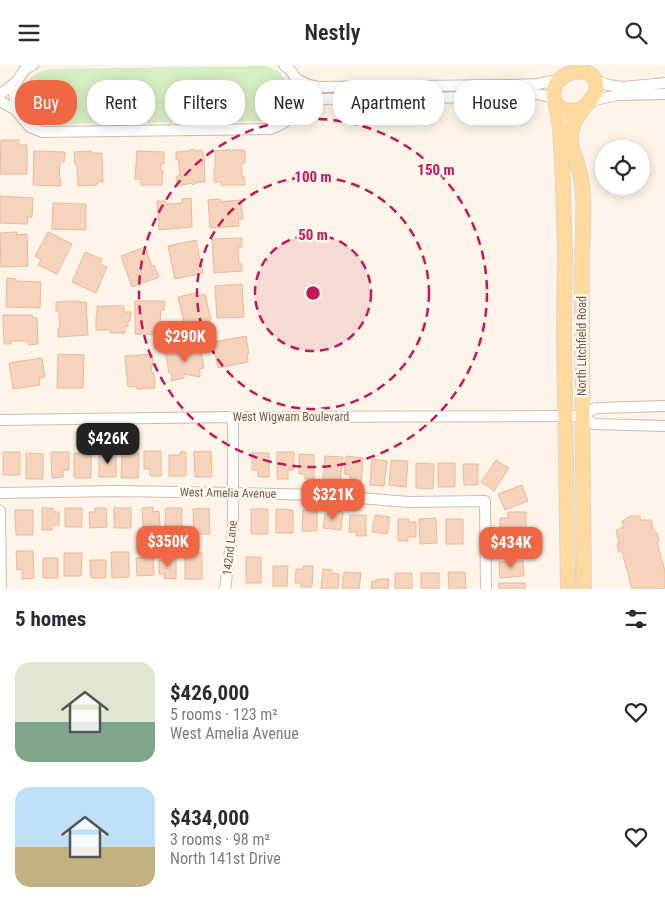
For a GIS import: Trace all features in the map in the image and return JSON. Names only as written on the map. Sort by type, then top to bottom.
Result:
[{"type":"main road","points":[[581,69],[594,74],[595,92],[587,105],[576,111],[568,111],[562,109],[555,101],[553,91],[563,73],[581,69]]},
{"type":"main road","name":"North Litchfield Road","points":[[555,101],[560,128],[564,229],[568,589]]},
{"type":"main road","name":"North Litchfield Road","points":[[584,589],[581,416],[583,198],[571,141],[574,123],[587,105]]},
{"type":"street","points":[[18,80],[25,69],[33,65]]},
{"type":"street","points":[[284,65],[296,79],[309,85],[333,87]]},
{"type":"street","points":[[444,86],[537,84],[563,73]]},
{"type":"street","points":[[594,74],[608,85],[623,87],[665,83]]},
{"type":"street","points":[[0,94],[15,83]]},
{"type":"street","points":[[15,88],[15,101]]},
{"type":"street","points":[[444,98],[537,94],[555,101]]},
{"type":"street","points":[[587,105],[618,95],[665,95]]},
{"type":"street","points":[[0,101],[15,109]]},
{"type":"street","points":[[28,125],[42,132],[269,129],[280,125]]},
{"type":"street","name":"West Wigwam Boulevard","points":[[0,420],[581,416],[596,407],[665,406]]},
{"type":"street","name":"West Wigwam Boulevard","points":[[581,416],[594,424],[665,426]]},
{"type":"street","name":"142nd Lane","points":[[225,589],[233,528],[233,417]]},
{"type":"street","name":"West Amelia Avenue","points":[[0,493],[117,491],[322,495],[409,502],[485,501],[486,589]]},
{"type":"street","points":[[0,511],[1,589]]},
{"type":"green space","points":[[265,66],[280,73],[285,80],[255,80],[255,121],[245,121],[245,80],[165,80],[165,122],[155,123],[155,80],[87,80],[87,124],[77,124],[77,80],[29,80],[37,73],[48,69]]},
{"type":"building","points":[[1,140],[19,140],[19,145],[27,145],[27,174],[0,174]]},
{"type":"building","points":[[193,149],[194,151],[202,150],[204,155],[205,182],[179,186],[176,177],[180,175],[176,152]]},
{"type":"building","points":[[245,150],[245,163],[241,163],[245,185],[221,185],[221,182],[214,182],[215,151]]},
{"type":"building","points":[[34,151],[65,152],[64,162],[60,162],[59,178],[61,179],[61,186],[33,185]]},
{"type":"building","points":[[92,151],[92,153],[102,153],[103,182],[97,182],[97,185],[78,186],[74,152]]},
{"type":"building","points":[[137,151],[164,152],[164,164],[161,164],[161,171],[163,171],[162,185],[141,185],[141,179],[135,179]]},
{"type":"building","points":[[0,196],[33,198],[32,217],[28,217],[27,224],[0,223]]},
{"type":"building","points":[[191,198],[192,227],[159,230],[157,201],[165,201],[166,204],[182,203],[182,199]]},
{"type":"building","points":[[220,199],[221,202],[241,200],[243,219],[238,219],[239,226],[210,228],[208,200]]},
{"type":"building","points":[[53,203],[86,204],[86,230],[52,229]]},
{"type":"building","points":[[17,232],[17,235],[27,234],[28,266],[1,267],[0,233]]},
{"type":"building","points":[[48,232],[72,244],[57,274],[38,265],[41,260],[35,256]]},
{"type":"building","points":[[242,238],[242,247],[238,247],[239,264],[242,264],[242,271],[214,273],[212,239]]},
{"type":"building","points":[[196,240],[203,273],[175,279],[168,246]]},
{"type":"building","points":[[145,247],[152,266],[154,265],[159,277],[132,287],[121,256]]},
{"type":"building","points":[[85,252],[102,259],[100,264],[107,267],[96,293],[72,282]]},
{"type":"building","points":[[7,278],[16,279],[16,281],[41,282],[40,308],[6,307]]},
{"type":"building","points":[[242,284],[244,317],[217,318],[215,286]]},
{"type":"building","points":[[195,293],[196,296],[205,294],[211,320],[204,322],[205,326],[186,330],[178,297]]},
{"type":"building","points":[[135,301],[165,301],[164,310],[161,310],[160,326],[164,327],[163,335],[135,334]]},
{"type":"building","points":[[56,302],[86,302],[88,335],[58,337],[58,328],[60,328],[59,311],[56,311]]},
{"type":"building","points":[[97,306],[124,306],[124,312],[131,312],[128,327],[125,326],[125,333],[110,333],[110,330],[96,330]]},
{"type":"building","points":[[3,315],[32,315],[33,318],[37,318],[38,344],[28,345],[28,341],[11,341],[11,344],[4,344]]},
{"type":"building","points":[[246,336],[249,354],[247,354],[248,362],[218,368],[213,342]]},
{"type":"building","points":[[192,346],[200,347],[204,368],[200,369],[200,377],[184,374],[184,378],[171,381],[172,373],[169,373],[165,351],[175,349],[182,352],[191,350]]},
{"type":"building","points":[[58,354],[84,355],[83,388],[57,388]]},
{"type":"building","points":[[152,354],[153,366],[151,366],[152,373],[154,373],[155,388],[137,389],[137,386],[128,387],[125,356]]},
{"type":"building","points":[[42,358],[45,377],[39,378],[40,385],[13,389],[9,363]]},
{"type":"building","points":[[144,451],[161,451],[161,476],[150,476],[150,469],[144,469]]},
{"type":"building","points":[[211,451],[212,477],[195,477],[194,452]]},
{"type":"building","points":[[3,452],[20,452],[20,475],[3,475]]},
{"type":"building","points":[[51,452],[69,452],[69,470],[63,470],[63,477],[52,478]]},
{"type":"building","points":[[122,452],[139,453],[138,478],[121,478]]},
{"type":"building","points":[[180,452],[186,452],[186,476],[169,476],[169,455],[180,455]]},
{"type":"building","points":[[277,452],[294,452],[294,470],[288,470],[288,479],[277,479]]},
{"type":"building","points":[[26,453],[43,454],[43,479],[26,479]]},
{"type":"building","points":[[74,453],[91,453],[91,478],[74,478]]},
{"type":"building","points":[[99,453],[116,453],[116,477],[99,477]]},
{"type":"building","points":[[252,453],[269,453],[269,477],[258,477],[258,470],[252,470]]},
{"type":"building","points":[[299,454],[314,455],[314,479],[305,479],[305,474],[299,474]]},
{"type":"building","points":[[325,456],[343,457],[340,482],[323,480]]},
{"type":"building","points":[[346,456],[363,458],[361,483],[350,482],[350,475],[344,474]]},
{"type":"building","points":[[372,459],[387,461],[384,486],[370,485]]},
{"type":"building","points":[[391,460],[408,461],[406,487],[389,485]]},
{"type":"building","points":[[496,460],[509,468],[494,491],[481,482]]},
{"type":"building","points":[[416,463],[434,464],[433,489],[416,488]]},
{"type":"building","points":[[438,463],[455,463],[455,487],[438,487]]},
{"type":"building","points":[[463,464],[478,464],[478,485],[464,485]]},
{"type":"building","points":[[522,485],[528,501],[505,510],[498,494]]},
{"type":"building","points":[[153,507],[153,512],[159,511],[160,526],[143,527],[142,508]]},
{"type":"building","points":[[42,508],[53,508],[53,512],[59,512],[59,525],[52,525],[52,530],[42,530]]},
{"type":"building","points":[[65,508],[82,508],[82,527],[65,527]]},
{"type":"building","points":[[95,508],[106,508],[107,527],[90,528],[89,512],[95,512]]},
{"type":"building","points":[[114,508],[131,508],[131,528],[114,528]]},
{"type":"building","points":[[166,508],[182,508],[182,526],[165,526]]},
{"type":"building","points":[[209,508],[210,534],[194,534],[193,509]]},
{"type":"building","points":[[251,509],[268,509],[268,534],[251,534]]},
{"type":"building","points":[[276,509],[293,510],[293,533],[276,533]]},
{"type":"building","points":[[15,510],[33,510],[33,535],[16,535]]},
{"type":"building","points":[[303,510],[317,510],[317,531],[302,531]]},
{"type":"building","points":[[331,511],[343,512],[341,530],[323,528],[325,514],[331,514]]},
{"type":"building","points":[[508,512],[526,512],[526,529],[500,529],[500,518],[508,518]]},
{"type":"building","points":[[350,515],[366,515],[366,536],[356,536],[357,532],[349,532]]},
{"type":"building","points":[[375,515],[390,517],[387,534],[372,532]]},
{"type":"building","points":[[631,516],[640,516],[641,520],[651,520],[659,541],[657,542],[665,571],[665,588],[632,589],[622,552],[619,552],[616,531],[624,526],[622,521]]},
{"type":"building","points":[[436,518],[437,543],[420,544],[419,519]]},
{"type":"building","points":[[398,519],[409,519],[409,522],[416,522],[416,537],[408,537],[408,541],[398,541]]},
{"type":"building","points":[[446,519],[463,519],[463,544],[446,544]]},
{"type":"building","points":[[498,536],[523,536],[523,553],[498,553]]},
{"type":"building","points":[[16,551],[33,551],[34,578],[22,579],[22,569],[17,570]]},
{"type":"building","points":[[111,552],[129,552],[129,577],[112,578]]},
{"type":"building","points":[[64,553],[82,553],[81,576],[64,576]]},
{"type":"building","points":[[185,553],[202,553],[202,579],[185,579]]},
{"type":"building","points":[[168,556],[176,557],[176,579],[164,578],[165,574],[159,574],[159,560],[167,560]]},
{"type":"building","points":[[153,557],[154,575],[137,576],[136,558]]},
{"type":"building","points":[[246,557],[261,557],[261,583],[246,583]]},
{"type":"building","points":[[43,558],[58,558],[58,578],[43,578]]},
{"type":"building","points":[[90,560],[106,560],[106,578],[91,578]]},
{"type":"building","points":[[523,561],[524,576],[500,578],[499,562]]},
{"type":"building","points":[[273,566],[288,566],[287,586],[273,586]]},
{"type":"building","points":[[303,566],[313,566],[312,587],[301,587],[301,583],[295,583],[296,569],[303,569]]},
{"type":"building","points":[[323,569],[332,570],[332,573],[339,574],[338,589],[321,589]]},
{"type":"building","points":[[344,572],[361,573],[359,589],[342,589]]},
{"type":"building","points":[[448,572],[465,572],[466,589],[449,589]]},
{"type":"building","points":[[395,573],[412,573],[412,589],[395,589]]},
{"type":"building","points":[[421,573],[439,573],[439,589],[421,589]]},
{"type":"building","points":[[377,579],[389,579],[388,589],[371,589],[372,581],[377,581]]},
{"type":"building","points":[[499,583],[525,583],[525,589],[499,589]]}]
